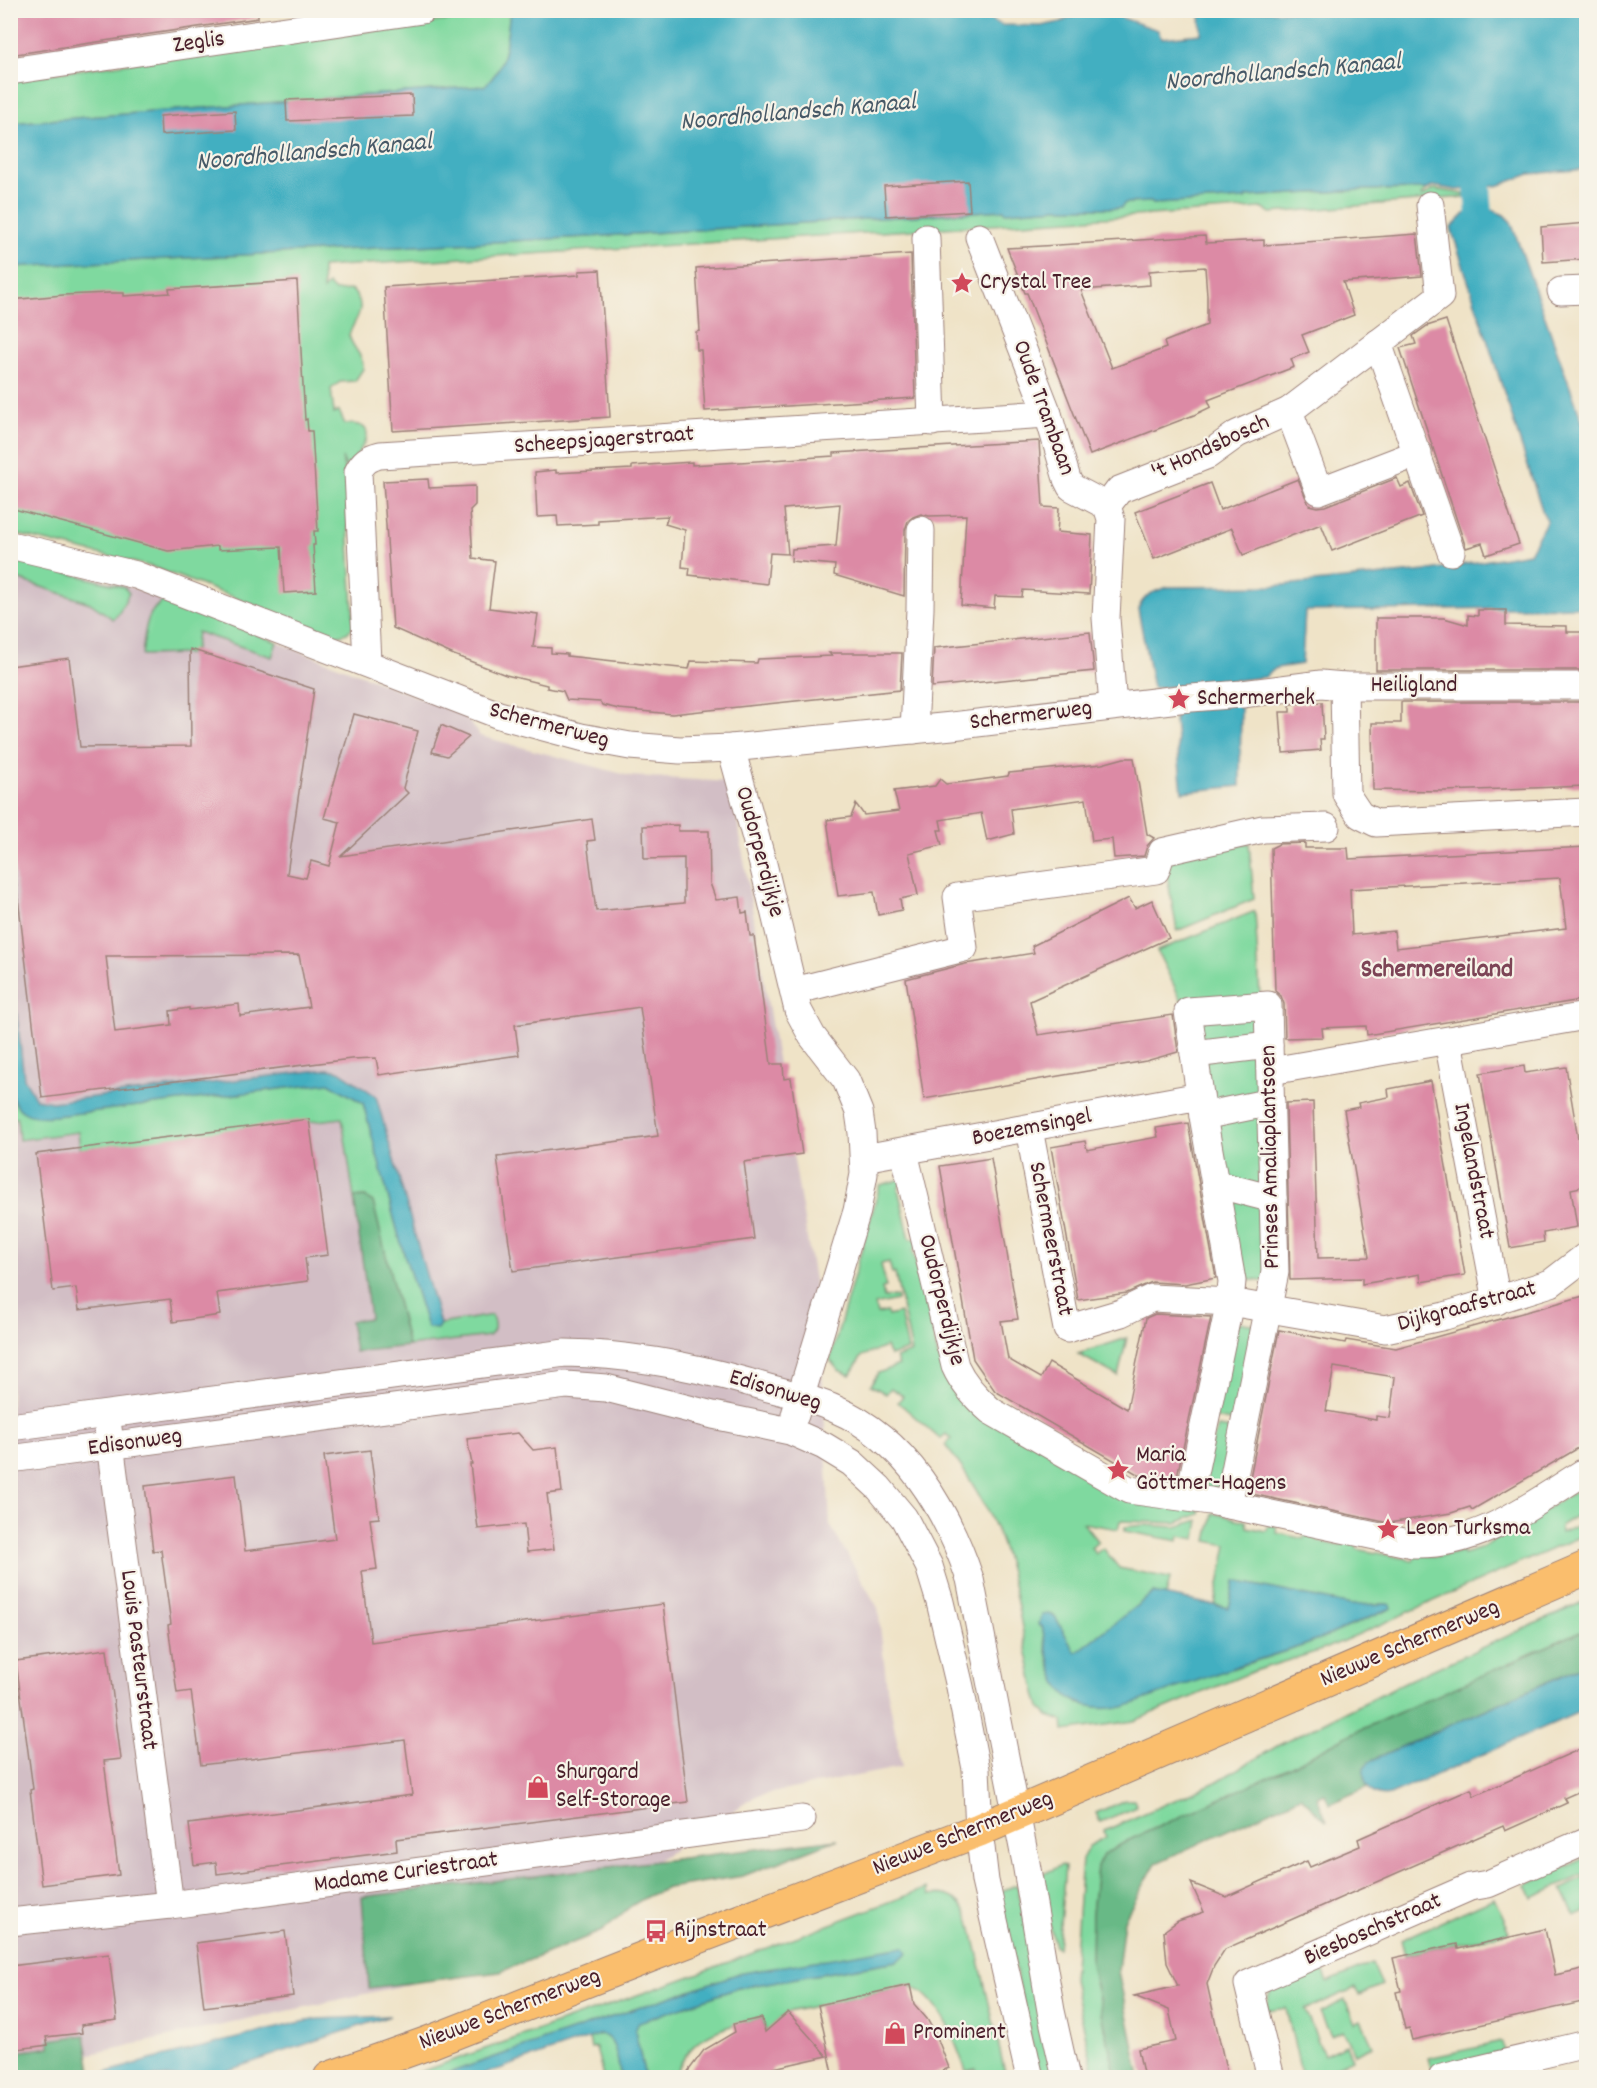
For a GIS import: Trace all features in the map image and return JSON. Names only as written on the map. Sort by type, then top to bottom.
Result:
[{"type":"main road","name":"Nieuwe Schermerweg","points":[[330,2078],[428,2043],[1017,1815],[1587,1568]]},
{"type":"street","name":"Zeglis","points":[[10,71],[422,10]]},
{"type":"street","name":"'t Hondsbosch","points":[[1107,506],[1119,490],[1208,455],[1237,434],[1289,411],[1440,296],[1430,205]]},
{"type":"street","name":"Oude Trambaan","points":[[979,237],[1048,414],[1067,479],[1071,487],[1107,506]]},
{"type":"street","points":[[926,238],[932,422]]},
{"type":"street","points":[[1378,343],[1451,552]]},
{"type":"street","name":"'t Hondsbosch","points":[[1289,411],[1319,491],[1418,453]]},
{"type":"street","name":"Scheepsjagerstraat","points":[[367,662],[358,472],[370,458],[380,455],[1048,414]]},
{"type":"street","points":[[1107,506],[1111,519],[1106,618],[1113,706]]},
{"type":"street","points":[[914,730],[921,530]]},
{"type":"street","name":"Schermerweg","points":[[10,545],[136,575],[367,662],[499,715],[581,737],[630,746],[680,750],[731,748],[914,730],[1113,706]]},
{"type":"street","name":"Heiligland","points":[[1113,706],[1322,684],[1344,686],[1587,686]]},
{"type":"street","points":[[1344,686],[1346,794],[1360,815],[1376,823],[1587,812]]},
{"type":"street","name":"Oudorperdijkje","points":[[731,748],[804,1023],[839,1069],[852,1093],[862,1133],[864,1174],[857,1211],[790,1431]]},
{"type":"street","points":[[794,991],[964,948],[957,897],[1156,870],[1162,852],[1263,829],[1326,827]]},
{"type":"street","name":"Prinses Amaliaplantsoen","points":[[1189,1497],[1230,1302],[1232,1281],[1215,1184],[1197,1103],[1188,1011],[1268,1005],[1275,1272],[1228,1505]]},
{"type":"street","points":[[1271,1071],[1587,1016]]},
{"type":"street","name":"Ingelandstraat","points":[[1449,1041],[1497,1300]]},
{"type":"street","points":[[1194,1054],[1269,1045]]},
{"type":"street","name":"Boezemsingel","points":[[864,1158],[1197,1103],[1271,1102]]},
{"type":"street","name":"Schermeerstraat","points":[[1029,1129],[1067,1329],[1121,1313],[1152,1298],[1230,1302]]},
{"type":"street","name":"Oudorperdijkje","points":[[904,1152],[955,1366],[961,1379],[991,1411],[1129,1490],[1189,1497],[1413,1544],[1431,1545],[1452,1542],[1484,1531],[1587,1472]]},
{"type":"street","points":[[1215,1184],[1273,1200]]},
{"type":"street","name":"Dijkgraafstraat","points":[[1268,1308],[1385,1329],[1445,1316],[1551,1283],[1587,1256]]},
{"type":"street","points":[[1230,1302],[1268,1308]]},
{"type":"street","name":"Edisonweg","points":[[10,1427],[565,1353],[635,1357],[699,1368],[837,1410],[859,1422],[885,1441],[920,1478],[954,1535],[970,1579],[1017,1815]]},
{"type":"street","name":"Edisonweg","points":[[10,1459],[521,1389],[566,1385],[606,1388],[713,1415],[790,1431],[837,1453],[867,1475],[904,1518],[918,1543],[940,1602],[960,1687],[976,1769],[979,1830]]},
{"type":"street","points":[[255,1395],[259,1426]]},
{"type":"street","name":"Louis Pasteurstraat","points":[[106,1415],[170,1905]]},
{"type":"street","points":[[1017,1815],[1051,2011],[1066,2078]]},
{"type":"street","name":"Madame Curiestraat","points":[[10,1922],[170,1905],[802,1819]]},
{"type":"street","points":[[979,1830],[985,1881],[1030,2078]]},
{"type":"street","name":"Biesboschstraat","points":[[1271,2078],[1248,1984],[1470,1887],[1488,1884],[1587,1841]]},
{"type":"street","points":[[1442,2078],[1587,2044]]},
{"type":"shaded area","points":[[11,558],[122,584],[200,612],[464,715],[480,736],[630,776],[731,782],[819,1310],[830,1525],[878,1608],[887,1688],[902,1767],[756,1796],[497,1965],[45,2064],[11,2076]]},
{"type":"green space","points":[[510,12],[502,62],[498,71],[485,86],[11,123],[10,79]]},
{"type":"green space","points":[[1428,189],[1421,195],[1422,197],[1434,189],[1464,194],[1464,197],[1271,213],[1261,208],[322,267],[323,290],[328,284],[335,291],[352,290],[360,303],[359,313],[349,335],[362,359],[363,369],[355,381],[340,382],[331,389],[334,414],[339,411],[345,424],[357,425],[364,428],[367,433],[362,447],[347,468],[342,458],[345,472],[354,626],[347,633],[337,636],[153,567],[11,533],[11,267],[589,237],[1004,210],[1005,212],[1057,208],[1121,208],[1124,203],[1151,202],[1153,204],[1245,199],[1246,197],[1360,190]]},
{"type":"green space","points":[[11,559],[124,587],[129,593],[119,613],[113,619],[90,603],[11,577]]},
{"type":"green space","points":[[170,601],[277,642],[272,657],[197,632],[195,649],[189,654],[142,655],[149,617],[157,605]]},
{"type":"green space","points":[[1249,843],[1254,899],[1177,931],[1164,859]]},
{"type":"green space","points":[[1255,911],[1263,1047],[1268,1282],[1237,1278],[1187,1012],[1157,951]]},
{"type":"green space","points":[[329,1083],[363,1103],[401,1244],[427,1326],[438,1327],[440,1324],[492,1315],[494,1329],[489,1336],[408,1346],[373,1203],[365,1197],[354,1198],[342,1118],[80,1149],[78,1132],[19,1140],[17,1118],[11,1118],[10,1093],[13,1102],[55,1116]]},
{"type":"green space","points":[[903,1179],[898,1189],[910,1239],[916,1239],[918,1246],[913,1250],[938,1358],[1136,1504],[1201,1510],[1200,1514],[1176,1523],[1120,1521],[1118,1529],[1083,1523],[1098,1542],[1091,1548],[1095,1554],[1103,1548],[1119,1568],[1170,1578],[1166,1596],[1153,1593],[1076,1653],[1053,1615],[1038,1623],[1042,1626],[1051,1670],[1061,1687],[1079,1704],[1188,1683],[1308,1644],[1391,1609],[1387,1604],[1351,1605],[1235,1581],[1229,1608],[1215,1605],[1227,1545],[1207,1541],[1213,1513],[1246,1521],[1247,1527],[1266,1531],[1269,1525],[1276,1526],[1277,1533],[1304,1539],[1307,1532],[1316,1534],[1317,1541],[1340,1546],[1343,1539],[1356,1542],[1357,1549],[1413,1560],[1417,1553],[1440,1556],[1462,1551],[1463,1554],[1480,1549],[1586,1485],[1586,1510],[1560,1526],[1561,1533],[1586,1522],[1586,1534],[1325,1649],[1254,1671],[1134,1721],[1064,1731],[1063,1721],[1048,1716],[1040,1707],[1011,1576],[1001,1543],[981,1499],[945,1445],[951,1439],[946,1434],[940,1439],[898,1402],[903,1396],[891,1388],[886,1394],[871,1385],[878,1373],[899,1365],[896,1358],[912,1352],[895,1273],[892,1273],[889,1262],[881,1264],[886,1287],[882,1288],[884,1298],[897,1296],[897,1300],[875,1305],[877,1314],[887,1312],[888,1316],[900,1313],[908,1350],[890,1356],[886,1347],[862,1356],[850,1375],[838,1370],[830,1360],[880,1185]]},
{"type":"green space","points":[[365,1197],[373,1202],[408,1346],[355,1352],[350,1321],[370,1318],[354,1198]]},
{"type":"green space","points":[[1229,1320],[1260,1326],[1240,1423],[1210,1417]]},
{"type":"green space","points":[[1127,1338],[1118,1376],[1078,1354]]},
{"type":"green space","points":[[1218,1427],[1230,1429],[1226,1493],[1196,1486]]},
{"type":"green space","points":[[1199,1520],[1196,1539],[1179,1536],[1178,1541],[1124,1531],[1125,1527],[1144,1525],[1176,1527]]},
{"type":"green space","points":[[1586,1601],[1586,1629],[1349,1735],[1290,1767],[1127,1841],[1103,1855],[1097,1868],[1092,1914],[1091,1963],[1116,2077],[1095,2077],[1073,1980],[1082,1859],[1089,1846],[1106,1837],[1104,1831],[1216,1782],[1279,1745],[1407,1681]]},
{"type":"green space","points":[[1586,1629],[1586,1665],[1372,1760],[1364,1772],[1368,1787],[1329,1804],[1325,1794],[1317,1797],[1327,1822],[1301,1797],[1156,1863],[1124,1920],[1118,1971],[1140,2077],[1116,2077],[1091,1963],[1092,1914],[1097,1867],[1103,1855],[1127,1841],[1290,1767],[1349,1735]]},
{"type":"green space","points":[[1125,1800],[1134,1800],[1137,1807],[1100,1822],[1096,1813]]},
{"type":"green space","points":[[838,1839],[743,1876],[668,1888],[631,1906],[602,1931],[500,1972],[369,1988],[362,1897]]},
{"type":"green space","points":[[1586,1858],[1586,1874],[1532,1898],[1526,1885]]},
{"type":"green space","points":[[1062,1865],[1065,1867],[1058,1948],[1055,1947],[1039,1876]]},
{"type":"green space","points":[[1586,1877],[1586,1911],[1575,1916],[1562,1889]]},
{"type":"green space","points":[[1017,1885],[1060,2077],[1039,2077],[999,1892]]},
{"type":"green space","points":[[927,1888],[929,1895],[944,1895],[955,1899],[970,1921],[1006,2077],[978,2077],[976,2069],[966,2071],[950,2031],[939,2012],[925,1995],[910,1985],[788,2012],[766,2032],[762,2018],[721,2029],[698,2042],[689,2051],[681,2062],[675,2077],[645,2077],[635,2031],[638,2022],[738,1988],[897,1961],[737,1974],[437,2077],[403,2078],[694,1975]]},
{"type":"green space","points":[[1494,1898],[1510,1932],[1405,1955],[1401,1940]]},
{"type":"green space","points":[[1372,1963],[1382,1985],[1359,1995],[1355,1988],[1305,2010],[1324,2055],[1346,2045],[1352,2059],[1323,2073],[1302,2077],[1286,2008],[1267,2011],[1271,1991],[1321,1966],[1328,1982]]},
{"type":"green space","points":[[1345,2000],[1355,2023],[1361,2020],[1373,2046],[1355,2054],[1343,2030],[1331,2035],[1320,2012]]},
{"type":"green space","points":[[601,2034],[607,2037],[614,2046],[621,2077],[603,2077],[596,2047],[591,2048],[589,2038]]},
{"type":"green space","points":[[85,2035],[92,2077],[11,2077],[11,2053],[50,2047],[50,2040]]},
{"type":"green space","points":[[1502,2042],[1504,2052],[1431,2068],[1428,2058]]},
{"type":"water","name":"Noordhollandsch Kanaal","points":[[520,10],[971,10],[1002,25],[1041,26],[1061,22],[1078,14],[1102,11],[1158,30],[1161,38],[1201,34],[1200,11],[1586,11],[1586,169],[1530,174],[1500,185],[1457,190],[1433,186],[1428,189],[1360,190],[1153,204],[1151,202],[1125,203],[1121,208],[1057,208],[1005,212],[1004,210],[589,237],[11,267],[11,123],[484,86],[492,79],[501,62],[510,12]]},
{"type":"water","points":[[1485,207],[1504,215],[1511,222],[1586,432],[1586,607],[1305,611],[1302,664],[1276,668],[1265,677],[1211,683],[1241,707],[1240,786],[1182,792],[1174,710],[1194,685],[1153,688],[1138,609],[1150,594],[1168,587],[1273,586],[1425,571],[1529,553],[1547,520],[1451,228],[1469,210]]},
{"type":"water","points":[[10,956],[24,1078],[36,1099],[52,1102],[328,1069],[339,1071],[376,1096],[440,1324],[437,1329],[428,1328],[426,1324],[401,1244],[363,1103],[329,1083],[55,1116],[27,1114],[17,1107],[11,1093]]},
{"type":"water","points":[[1235,1581],[1351,1605],[1387,1604],[1392,1608],[1308,1644],[1238,1666],[1124,1707],[1084,1705],[1071,1699],[1062,1690],[1050,1664],[1042,1626],[1038,1623],[1042,1615],[1049,1614],[1055,1617],[1076,1653],[1153,1593],[1229,1608]]},
{"type":"water","points":[[1586,1665],[1586,1709],[1390,1795],[1378,1795],[1369,1789],[1365,1780],[1364,1768],[1372,1760]]},
{"type":"water","points":[[905,1947],[908,1953],[897,1961],[738,1988],[639,2022],[635,2031],[645,2077],[621,2077],[614,2046],[607,2037],[601,2034],[476,2077],[437,2077],[737,1974]]},
{"type":"water","points":[[390,2016],[208,2077],[91,2077],[297,2023],[318,2019]]},
{"type":"building","points":[[10,10],[258,10],[258,18],[10,55]]},
{"type":"building","points":[[412,95],[413,116],[287,121],[286,100]]},
{"type":"building","points":[[235,111],[236,130],[161,135],[160,116]]},
{"type":"building","points":[[968,181],[970,211],[886,216],[884,186]]},
{"type":"building","points":[[1587,223],[1587,259],[1543,262],[1541,227]]},
{"type":"building","points":[[1417,234],[1422,276],[1343,282],[1354,315],[1302,335],[1309,352],[1291,359],[1294,367],[1208,400],[1211,407],[1194,415],[1090,455],[1027,293],[1025,293],[1007,248],[1205,236],[1206,243],[1264,240],[1264,245]],"holes":[[[1205,267],[1207,325],[1164,342],[1166,348],[1112,368],[1081,290],[1150,285],[1149,271]]]},
{"type":"building","points":[[911,254],[915,398],[705,411],[701,350],[697,350],[696,332],[700,331],[696,268]]},
{"type":"building","points":[[600,270],[610,417],[393,431],[384,287],[579,275],[579,271]]},
{"type":"building","points":[[297,281],[305,420],[307,419],[308,431],[312,431],[318,531],[314,531],[315,545],[313,545],[316,591],[284,593],[281,547],[218,550],[218,546],[168,551],[10,508],[10,300],[63,295],[124,293],[124,296],[170,293],[169,289]]},
{"type":"building","points":[[1446,320],[1519,544],[1486,555],[1482,543],[1466,548],[1400,348],[1416,344],[1413,336],[1427,326]]},
{"type":"building","points":[[1039,441],[1043,507],[1059,508],[1057,532],[1092,535],[1089,594],[1023,590],[1022,597],[995,596],[994,608],[961,605],[966,515],[929,516],[921,514],[908,521],[905,530],[904,596],[834,575],[835,565],[791,561],[792,549],[836,546],[840,504],[784,509],[788,554],[770,553],[767,584],[689,575],[690,568],[682,567],[685,530],[665,524],[668,516],[598,520],[598,524],[558,526],[557,516],[537,517],[535,472],[632,469],[632,466],[692,462],[692,465],[834,456],[834,453]]},
{"type":"building","points":[[1397,478],[1401,487],[1410,483],[1422,516],[1332,551],[1321,524],[1243,555],[1232,528],[1154,559],[1135,512],[1210,483],[1220,510],[1298,479],[1309,505],[1317,507]]},
{"type":"building","points":[[428,479],[429,488],[475,486],[475,505],[470,510],[473,558],[495,561],[489,608],[538,614],[533,647],[551,648],[551,653],[567,654],[567,656],[689,669],[691,661],[757,663],[758,659],[832,656],[829,653],[902,653],[900,690],[672,714],[619,709],[602,705],[600,702],[567,700],[563,691],[506,675],[393,628],[383,481]]},
{"type":"building","points":[[1478,610],[1506,610],[1506,625],[1567,626],[1567,632],[1587,632],[1587,670],[1376,670],[1376,618],[1444,618],[1468,625],[1468,615],[1478,616]]},
{"type":"building","points":[[1090,632],[1094,671],[932,687],[934,648]]},
{"type":"building","points":[[190,649],[314,689],[287,874],[306,878],[311,861],[329,866],[340,822],[324,818],[354,714],[418,731],[403,788],[408,793],[341,856],[592,819],[595,840],[587,841],[596,911],[684,903],[684,858],[644,859],[643,826],[678,825],[678,831],[709,831],[710,883],[716,900],[740,897],[742,913],[747,912],[750,936],[754,936],[771,1064],[783,1064],[784,1079],[791,1078],[802,1154],[744,1162],[754,1239],[513,1271],[497,1157],[658,1136],[640,1007],[515,1025],[519,1055],[379,1075],[376,1058],[351,1059],[42,1098],[10,831],[10,666],[69,658],[80,747],[191,746]],"holes":[[[299,955],[309,1007],[240,1016],[239,1004],[189,1010],[189,1008],[170,1011],[171,1025],[115,1032],[106,956]]]},
{"type":"building","points":[[1322,702],[1324,739],[1320,739],[1321,750],[1283,753],[1280,712],[1290,712],[1290,704]]},
{"type":"building","points":[[1401,702],[1587,702],[1587,786],[1444,791],[1373,790],[1372,723],[1401,723]]},
{"type":"building","points":[[441,725],[469,737],[447,756],[432,752]]},
{"type":"building","points":[[1124,758],[1134,758],[1147,834],[1154,838],[1147,846],[1144,856],[1114,858],[1112,839],[1092,841],[1086,799],[1011,809],[1014,834],[987,841],[981,813],[940,820],[942,830],[938,830],[942,845],[909,853],[918,895],[900,899],[902,910],[878,915],[874,892],[838,896],[827,820],[851,817],[856,804],[864,815],[899,811],[894,791],[935,786],[940,779],[946,784],[965,782],[1008,776],[1009,773],[1102,764]]},
{"type":"building","points":[[1305,843],[1305,848],[1348,848],[1349,859],[1587,847],[1587,999],[1367,1035],[1366,1026],[1322,1028],[1323,1037],[1285,1038],[1284,1004],[1281,996],[1275,991],[1271,848],[1279,844]],"holes":[[[1560,878],[1566,928],[1396,948],[1394,931],[1352,935],[1350,889]]]},
{"type":"building","points":[[1129,898],[1135,908],[1152,900],[1169,938],[1030,1001],[1038,1035],[1173,1015],[1178,1052],[1146,1061],[924,1099],[906,979],[965,964],[1034,953],[1032,946]]},
{"type":"building","points":[[1524,1066],[1525,1073],[1566,1067],[1586,1186],[1571,1189],[1577,1227],[1543,1233],[1544,1242],[1510,1248],[1480,1073]]},
{"type":"building","points":[[1431,1081],[1465,1275],[1421,1282],[1420,1274],[1362,1284],[1362,1278],[1290,1280],[1286,1103],[1313,1102],[1318,1258],[1369,1257],[1344,1110],[1359,1107],[1358,1103],[1389,1097],[1388,1089]]},
{"type":"building","points":[[309,1119],[328,1255],[305,1258],[308,1281],[217,1293],[220,1315],[173,1322],[170,1299],[79,1310],[76,1288],[53,1291],[36,1154]]},
{"type":"building","points":[[1188,1123],[1216,1278],[1185,1284],[1152,1282],[1127,1293],[1078,1300],[1051,1147],[1085,1141],[1087,1150],[1158,1137],[1156,1128]]},
{"type":"building","points":[[991,1158],[1018,1319],[1001,1321],[1008,1359],[1041,1378],[1049,1363],[1127,1409],[1146,1318],[1155,1314],[1211,1317],[1176,1481],[1139,1475],[995,1391],[973,1359],[940,1166]]},
{"type":"building","points":[[1587,1295],[1587,1443],[1472,1510],[1470,1507],[1451,1513],[1389,1523],[1247,1493],[1279,1330],[1345,1343],[1346,1340],[1396,1348]],"holes":[[[1334,1367],[1395,1377],[1390,1418],[1376,1416],[1376,1420],[1326,1411]]]},
{"type":"building","points":[[518,1433],[533,1450],[557,1447],[562,1492],[547,1494],[554,1549],[527,1552],[524,1524],[478,1529],[470,1464],[472,1464],[467,1439]]},
{"type":"building","points":[[370,1450],[379,1518],[370,1519],[377,1569],[362,1571],[371,1642],[663,1604],[688,1802],[396,1839],[397,1851],[241,1871],[217,1874],[216,1862],[194,1865],[189,1824],[412,1795],[405,1740],[201,1765],[191,1691],[177,1693],[161,1550],[153,1551],[145,1486],[236,1475],[245,1551],[335,1539],[324,1456]]},
{"type":"building","points":[[107,1649],[121,1759],[104,1761],[119,1875],[42,1885],[30,1790],[33,1789],[16,1661]]},
{"type":"building","points":[[1587,1746],[1587,1788],[1564,1798],[1567,1803],[1505,1831],[1503,1826],[1225,1949],[1214,1966],[1207,1984],[1228,2078],[1144,2078],[1138,2049],[1176,2041],[1169,2010],[1134,1996],[1178,1986],[1167,1963],[1164,1931],[1178,1921],[1204,1912],[1191,1883],[1226,1897],[1307,1861],[1310,1867],[1360,1846],[1358,1839],[1471,1789],[1474,1796]]},
{"type":"building","points":[[1545,1929],[1555,1975],[1587,1968],[1587,2001],[1412,2040],[1409,2028],[1405,2029],[1396,1992],[1401,1991],[1393,1958],[1457,1944],[1458,1949]]},
{"type":"building","points":[[285,1931],[293,1996],[204,2007],[196,1943]]},
{"type":"building","points":[[109,1954],[117,2020],[81,2025],[82,2033],[46,2037],[48,2045],[10,2050],[10,1966]]},
{"type":"building","points":[[910,1985],[914,2004],[927,2019],[937,2037],[949,2068],[925,2078],[834,2078],[818,2005]]},
{"type":"building","points":[[788,2012],[827,2056],[774,2068],[768,2078],[683,2078],[704,2050],[735,2032],[733,2024],[762,2018],[765,2032]]},
{"type":"waterway","points":[[1475,151],[1481,237],[1484,244]]},
{"type":"place","name":"Crystal Tree","points":[[962,283]]},
{"type":"place","name":"Schermerhek","points":[[1179,699]]},
{"type":"place","name":"Maria Göttmer-Hagens","points":[[1118,1470]]},
{"type":"place","name":"Leon Turksma","points":[[1388,1529]]},
{"type":"place","name":"Shurgard Self-Storage","points":[[538,1787]]},
{"type":"place","name":"Rijnstraat","points":[[656,1931]]},
{"type":"place","name":"Prominent","points":[[895,2033]]},
{"type":"district","name":"Schermereiland","points":[[1437,970]]}]
